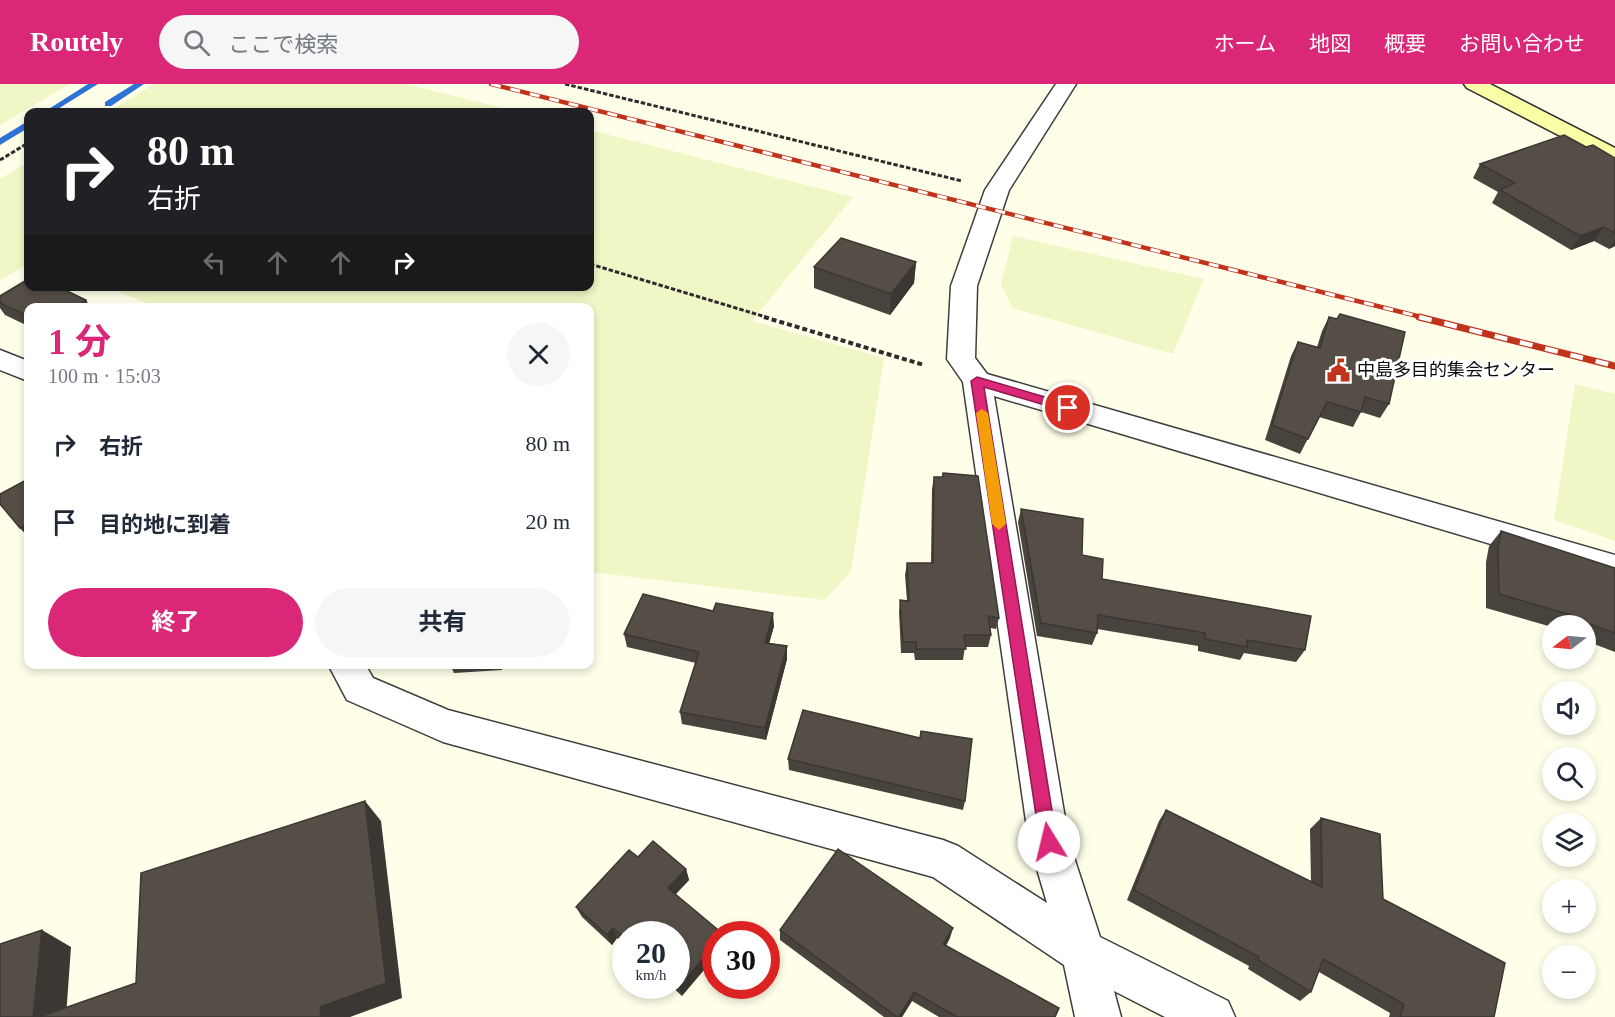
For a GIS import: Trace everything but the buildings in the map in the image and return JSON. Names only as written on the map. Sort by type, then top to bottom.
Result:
[{"type":"main road","points":[[1474,84],[1615,157]]},
{"type":"street","points":[[1066,84],[997,190],[964,286],[961,359],[977,381],[1049,842],[1083,952],[1098,1017]]},
{"type":"street","points":[[0,359],[24,370]]},
{"type":"street","points":[[977,381],[1615,568]]},
{"type":"street","points":[[349,669],[360,689],[443,725],[943,860],[1083,952],[1212,1017]]},
{"type":"path","points":[[565,84],[997,190]]},
{"type":"path","points":[[0,160],[24,145]]},
{"type":"path","points":[[594,265],[977,381]]},
{"type":"green space","points":[[0,84],[70,84],[29,108],[24,108],[24,111],[0,125]]},
{"type":"green space","points":[[154,84],[406,84],[503,108],[115,108]]},
{"type":"green space","points":[[594,131],[853,197],[752,321],[884,358],[851,572],[824,600],[594,572],[594,303],[146,303],[117,291],[594,291]]},
{"type":"green space","points":[[24,164],[24,266],[0,280],[0,179]]},
{"type":"green space","points":[[1013,236],[1204,279],[1173,354],[1012,308],[1001,284]]},
{"type":"green space","points":[[1575,384],[1615,394],[1615,541],[1554,520]]},
{"type":"waterway","points":[[55,108],[94,84]]},
{"type":"waterway","points":[[108,104],[140,84]]},
{"type":"waterway","points":[[0,142],[24,127]]},
{"type":"railway","points":[[491,84],[587,108]]},
{"type":"railway","points":[[594,110],[1425,318]]},
{"type":"railway","points":[[1419,317],[1615,366]]},
{"type":"slow traffic","points":[[982,413],[999,524]]},
{"type":"place","name":"中島多目的集会センター","points":[[1339,370]]},
{"type":"route","points":[[1049,842],[977,381],[1068,408]]}]
